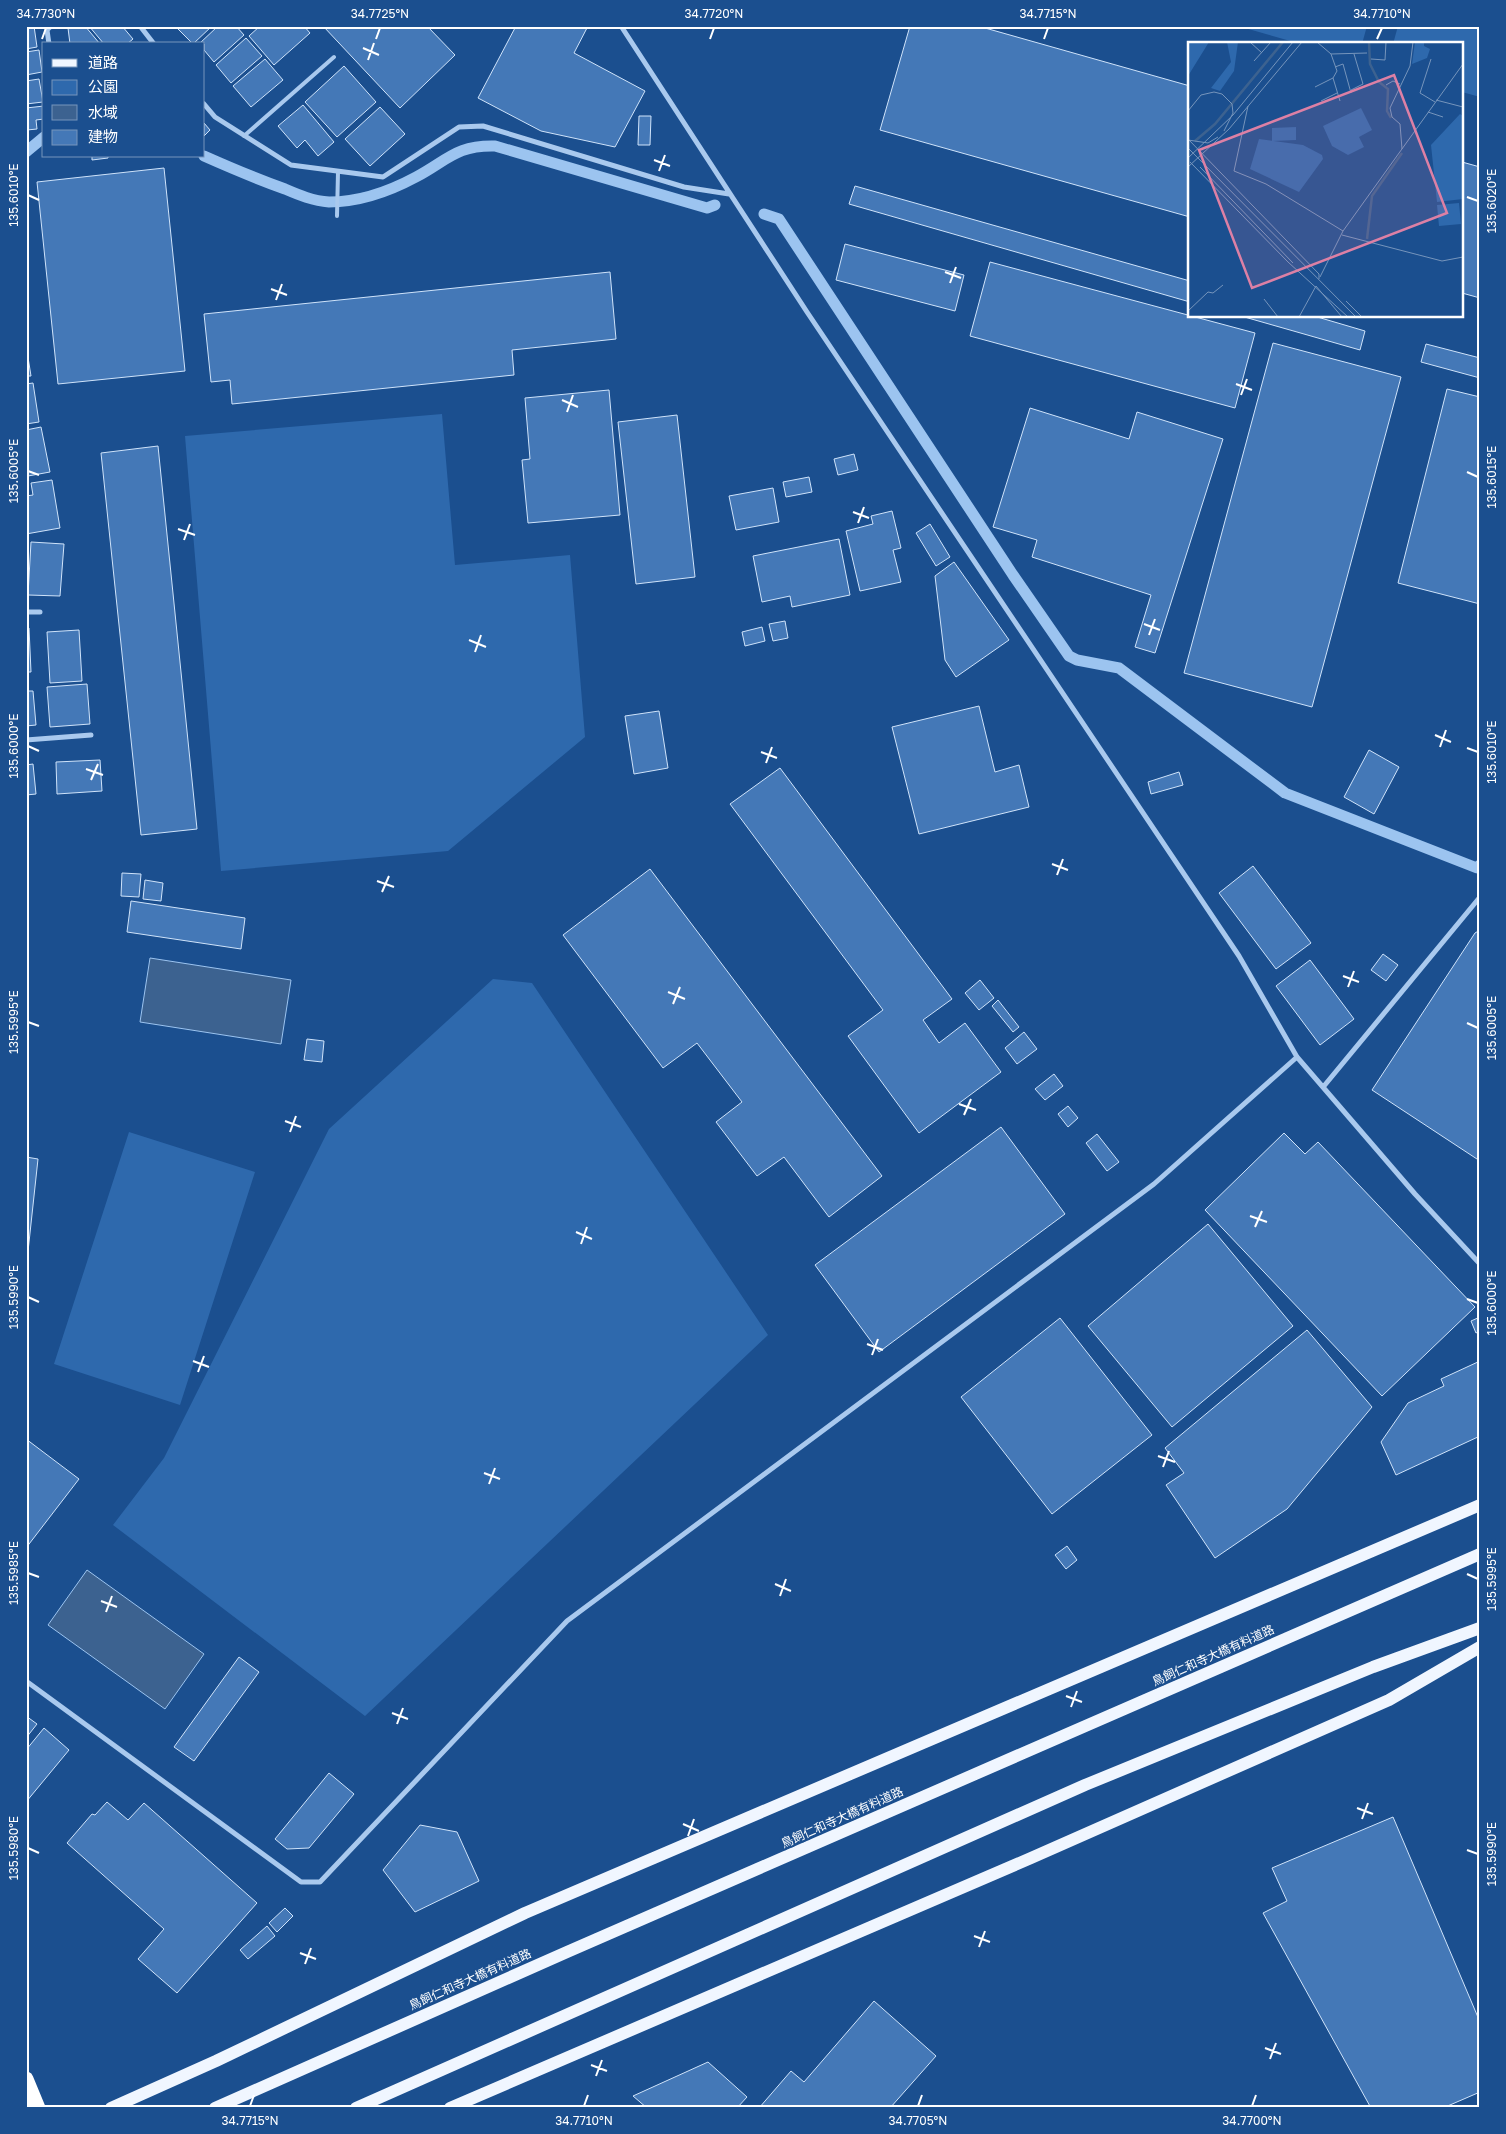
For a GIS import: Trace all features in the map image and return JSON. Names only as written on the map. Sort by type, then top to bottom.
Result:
[{"type":"highway","points":[[26,2078],[38,2108]]},
{"type":"main road","points":[[111,2108],[216,2061],[525,1913],[1480,1505]]},
{"type":"main road","name":"鳥飼仁和寺大橋有料道路","points":[[215,2108],[566,1952],[1480,1554]]},
{"type":"main road","points":[[356,2108],[1085,1785],[1374,1667],[1480,1628]]},
{"type":"main road","points":[[450,2108],[1040,1854],[1389,1700],[1480,1647]]},
{"type":"street","points":[[49,42],[47,30],[51,26]]},
{"type":"street","points":[[149,26],[142,29],[152,42]]},
{"type":"street","points":[[621,26],[729,194],[1239,956],[1297,1057],[1324,1086],[1415,1194],[1480,1264]]},
{"type":"street","points":[[205,105],[215,117],[291,165],[383,177],[459,127],[484,126],[684,187],[729,194]]},
{"type":"street","points":[[26,612],[40,612]]},
{"type":"street","points":[[26,740],[90,735]]},
{"type":"street","points":[[1324,1086],[1480,897]]},
{"type":"street","points":[[26,1680],[301,1882],[320,1882],[567,1621],[1154,1184],[1297,1057]]},
{"type":"lane","points":[[244,136],[334,57]]},
{"type":"lane","points":[[337,216],[338,172]]},
{"type":"green space","points":[[1238,26],[1367,26],[1363,42],[1294,42]]},
{"type":"green space","points":[[1398,26],[1480,26],[1480,97],[1464,93],[1464,42],[1394,42]]},
{"type":"green space","points":[[442,414],[455,565],[570,555],[585,737],[448,851],[221,871],[185,436]]},
{"type":"green space","points":[[493,979],[532,983],[768,1335],[365,1716],[113,1525],[164,1458],[329,1129]]},
{"type":"green space","points":[[129,1132],[255,1172],[180,1405],[54,1364]]},
{"type":"water","points":[[150,958],[291,980],[281,1044],[140,1022]]},
{"type":"water","points":[[87,1570],[204,1654],[165,1709],[48,1625]]},
{"type":"building","points":[[26,26],[34,26],[37,47],[26,49]]},
{"type":"building","points":[[69,26],[85,26],[98,42],[70,42]]},
{"type":"building","points":[[89,26],[122,26],[133,39],[129,42],[102,42]]},
{"type":"building","points":[[182,26],[212,26],[195,42],[191,42],[178,29]]},
{"type":"building","points":[[218,26],[236,26],[244,35],[214,62],[205,51],[205,42],[201,42]]},
{"type":"building","points":[[260,26],[304,26],[310,33],[274,65],[249,36]]},
{"type":"building","points":[[323,26],[427,26],[455,55],[400,108]]},
{"type":"building","points":[[516,26],[588,26],[574,53],[645,91],[615,147],[541,131],[478,98]]},
{"type":"building","points":[[910,26],[978,26],[1188,85],[1188,216],[880,130]]},
{"type":"building","points":[[246,38],[262,56],[231,83],[216,65]]},
{"type":"building","points":[[39,50],[42,72],[26,75],[26,52]]},
{"type":"building","points":[[265,59],[283,80],[251,107],[233,86]]},
{"type":"building","points":[[344,66],[376,102],[337,137],[305,102]]},
{"type":"building","points":[[39,79],[42,102],[26,104],[26,81]]},
{"type":"building","points":[[303,105],[334,142],[318,156],[305,140],[297,148],[278,126]]},
{"type":"building","points":[[42,106],[42,119],[36,120],[37,129],[27,130],[28,136],[26,136],[26,108]]},
{"type":"building","points":[[380,107],[405,134],[370,166],[345,139]]},
{"type":"building","points":[[639,116],[651,116],[650,145],[638,145]]},
{"type":"building","points":[[205,124],[210,130],[205,135]]},
{"type":"building","points":[[92,158],[108,158],[92,160]]},
{"type":"building","points":[[1464,163],[1480,167],[1480,298],[1464,294]]},
{"type":"building","points":[[164,168],[185,371],[58,384],[37,182]]},
{"type":"building","points":[[855,186],[1188,280],[1188,301],[849,204]]},
{"type":"building","points":[[845,244],[964,275],[955,311],[836,280]]},
{"type":"building","points":[[990,262],[1188,315],[1188,318],[1199,318],[1255,333],[1235,408],[970,336]]},
{"type":"building","points":[[610,272],[616,339],[512,350],[514,375],[232,404],[230,380],[211,382],[204,314]]},
{"type":"building","points":[[1248,318],[1321,318],[1365,331],[1360,350]]},
{"type":"building","points":[[1273,343],[1401,377],[1312,707],[1184,673]]},
{"type":"building","points":[[1426,344],[1480,358],[1480,378],[1421,362]]},
{"type":"building","points":[[26,345],[31,376],[26,376]]},
{"type":"building","points":[[33,383],[39,422],[26,424],[26,384]]},
{"type":"building","points":[[1447,389],[1480,397],[1480,604],[1398,583]]},
{"type":"building","points":[[609,390],[620,515],[528,523],[522,460],[530,459],[525,398]]},
{"type":"building","points":[[1030,408],[1129,439],[1137,412],[1223,439],[1155,653],[1135,647],[1151,595],[1032,557],[1037,540],[993,527]]},
{"type":"building","points":[[677,415],[695,577],[636,584],[618,422]]},
{"type":"building","points":[[41,427],[50,472],[28,476],[26,430]]},
{"type":"building","points":[[158,446],[197,829],[141,835],[101,453]]},
{"type":"building","points":[[854,454],[858,470],[838,475],[834,459]]},
{"type":"building","points":[[809,477],[812,492],[786,497],[783,482]]},
{"type":"building","points":[[52,480],[60,528],[26,534],[26,496],[33,495],[31,483]]},
{"type":"building","points":[[773,488],[779,522],[736,530],[729,496]]},
{"type":"building","points":[[892,511],[901,548],[893,550],[901,582],[860,591],[846,531],[873,524],[871,516]]},
{"type":"building","points":[[930,524],[950,557],[936,566],[916,533]]},
{"type":"building","points":[[839,539],[850,595],[792,607],[790,596],[762,602],[753,556]]},
{"type":"building","points":[[31,542],[64,544],[60,596],[28,595]]},
{"type":"building","points":[[954,562],[1009,640],[956,677],[945,660],[935,576]]},
{"type":"building","points":[[785,621],[788,638],[773,641],[769,624]]},
{"type":"building","points":[[762,627],[765,641],[745,646],[742,632]]},
{"type":"building","points":[[26,628],[29,628],[31,672],[26,672]]},
{"type":"building","points":[[79,630],[82,681],[50,683],[47,632]]},
{"type":"building","points":[[87,684],[90,724],[50,727],[47,687]]},
{"type":"building","points":[[26,691],[33,691],[36,725],[26,726]]},
{"type":"building","points":[[979,706],[995,772],[1019,765],[1029,807],[919,834],[892,727]]},
{"type":"building","points":[[659,711],[668,768],[634,774],[625,716]]},
{"type":"building","points":[[1369,750],[1399,767],[1374,814],[1344,797]]},
{"type":"building","points":[[100,760],[102,791],[57,794],[56,762]]},
{"type":"building","points":[[33,764],[36,794],[26,795],[26,765]]},
{"type":"building","points":[[780,768],[952,999],[923,1020],[939,1043],[965,1023],[1001,1072],[919,1133],[848,1036],[883,1010],[730,804]]},
{"type":"building","points":[[1179,772],[1183,785],[1151,794],[1148,782]]},
{"type":"building","points":[[1253,866],[1311,943],[1276,969],[1219,893]]},
{"type":"building","points":[[650,869],[882,1176],[829,1217],[784,1157],[757,1176],[716,1122],[742,1102],[697,1043],[663,1068],[563,935]]},
{"type":"building","points":[[122,873],[141,874],[139,897],[121,896]]},
{"type":"building","points":[[145,880],[163,883],[161,901],[143,899]]},
{"type":"building","points":[[131,901],[245,918],[241,949],[127,932]]},
{"type":"building","points":[[1480,930],[1480,1161],[1372,1090],[1475,933]]},
{"type":"building","points":[[1383,954],[1398,965],[1386,981],[1371,970]]},
{"type":"building","points":[[1310,960],[1354,1019],[1320,1045],[1276,986]]},
{"type":"building","points":[[980,980],[994,998],[979,1010],[965,993]]},
{"type":"building","points":[[998,1000],[1019,1027],[1013,1032],[992,1006]]},
{"type":"building","points":[[1024,1032],[1037,1049],[1017,1064],[1005,1048]]},
{"type":"building","points":[[307,1039],[324,1041],[322,1062],[304,1060]]},
{"type":"building","points":[[1054,1074],[1063,1086],[1045,1100],[1035,1089]]},
{"type":"building","points":[[1068,1106],[1078,1118],[1068,1127],[1058,1114]]},
{"type":"building","points":[[1001,1127],[1065,1214],[879,1352],[815,1265]]},
{"type":"building","points":[[1284,1133],[1305,1154],[1318,1142],[1475,1307],[1382,1396],[1205,1210]]},
{"type":"building","points":[[1097,1134],[1119,1162],[1107,1171],[1086,1143]]},
{"type":"building","points":[[26,1157],[38,1159],[26,1270]]},
{"type":"building","points":[[1208,1224],[1293,1326],[1172,1427],[1088,1326]]},
{"type":"building","points":[[1480,1317],[1480,1331],[1476,1333],[1471,1321]]},
{"type":"building","points":[[1060,1318],[1152,1435],[1052,1514],[961,1397]]},
{"type":"building","points":[[1307,1330],[1372,1407],[1287,1509],[1215,1558],[1166,1485],[1184,1473],[1165,1448]]},
{"type":"building","points":[[1480,1361],[1480,1436],[1396,1475],[1381,1442],[1408,1403],[1444,1386],[1441,1379]]},
{"type":"building","points":[[26,1439],[79,1479],[26,1548]]},
{"type":"building","points":[[1067,1546],[1077,1560],[1066,1569],[1055,1555]]},
{"type":"building","points":[[239,1657],[259,1672],[194,1761],[174,1747]]},
{"type":"building","points":[[26,1716],[37,1724],[26,1738]]},
{"type":"building","points":[[44,1728],[69,1750],[26,1802],[26,1750]]},
{"type":"building","points":[[329,1773],[354,1794],[309,1848],[287,1849],[275,1839]]},
{"type":"building","points":[[107,1802],[128,1820],[144,1803],[257,1903],[177,1993],[138,1959],[164,1929],[67,1843],[92,1814],[95,1815]]},
{"type":"building","points":[[1393,1817],[1480,2022],[1480,2092],[1443,2108],[1371,2108],[1263,1913],[1287,1901],[1272,1868]]},
{"type":"building","points":[[420,1825],[457,1832],[479,1881],[415,1912],[383,1870]]},
{"type":"building","points":[[285,1908],[293,1916],[277,1932],[269,1923]]},
{"type":"building","points":[[267,1926],[275,1936],[248,1959],[240,1950]]},
{"type":"building","points":[[874,2001],[936,2056],[890,2108],[759,2108],[791,2071],[804,2082]]},
{"type":"building","points":[[708,2062],[747,2097],[737,2108],[647,2108],[633,2096]]},
{"type":"waterway","points":[[26,152],[42,139]]},
{"type":"waterway","points":[[205,156],[301,195],[317,200],[340,202],[363,198],[396,187],[461,151],[482,146],[495,146],[707,208],[715,205]]},
{"type":"waterway","points":[[764,214],[779,219],[1013,575],[1069,656],[1077,660],[1119,668],[1285,793],[1477,868],[1480,865]]}]
